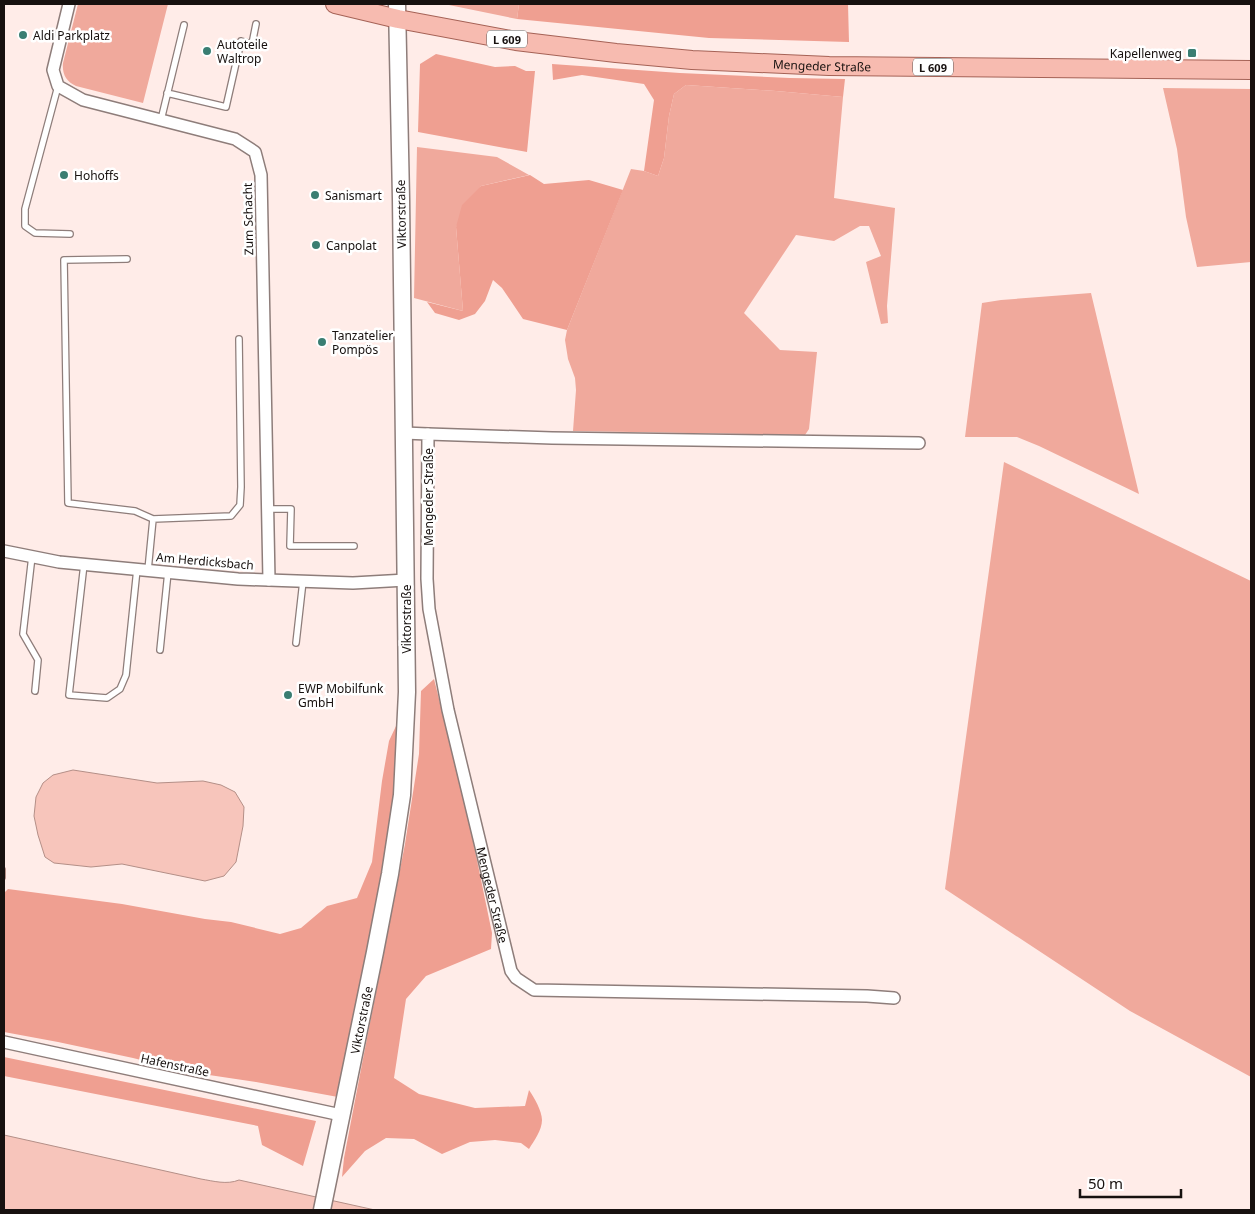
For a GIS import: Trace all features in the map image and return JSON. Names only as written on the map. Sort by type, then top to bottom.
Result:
[{"type":"main road","name":"L 609","points":[[335,4],[398,12]]},
{"type":"main road","name":"Mengeder Straße","points":[[398,12],[516,41],[692,60],[829,66],[1251,70]]},
{"type":"main road","name":"Viktorstraße","points":[[322,1210],[390,874],[402,795],[406,692],[406,580],[398,12]]},
{"type":"street","points":[[58,86],[53,70],[69,4]]},
{"type":"street","name":"Zum Schacht","points":[[58,86],[83,100],[235,139],[255,152],[261,175],[269,580]]},
{"type":"street","name":"Mengeder Straße","points":[[404,434],[918,443]]},
{"type":"street","name":"Mengeder Straße","points":[[428,434],[427,579],[429,609],[448,710],[511,971],[516,978],[534,990],[894,998]]},
{"type":"street","name":"Am Herdicksbach","points":[[4,551],[59,562],[238,579],[353,583],[406,580]]},
{"type":"street","name":"Hafenstraße","points":[[4,1042],[341,1115]]},
{"type":"lane","points":[[167,93],[226,107],[241,42],[252,44],[256,24]]},
{"type":"lane","points":[[160,120],[184,25]]},
{"type":"lane","points":[[58,86],[25,209],[24,226],[35,233],[70,234]]},
{"type":"lane","points":[[126,259],[64,260],[68,503],[135,512],[153,519],[231,516],[240,505],[241,487],[239,338]]},
{"type":"lane","points":[[267,509],[291,509],[290,546],[354,546]]},
{"type":"lane","points":[[84,564],[69,694],[107,698],[120,689],[126,675],[142,570],[153,519]]},
{"type":"lane","points":[[32,556],[22,634],[38,660],[35,691]]},
{"type":"lane","points":[[160,650],[168,572]]},
{"type":"lane","points":[[296,643],[304,581]]},
{"type":"shaded area","points":[[78,4],[168,4],[143,103],[76,86],[65,77],[63,63]]},
{"type":"shaded area","points":[[444,4],[519,4],[517,19]]},
{"type":"shaded area","points":[[519,4],[848,4],[849,42],[709,38],[517,19]]},
{"type":"shaded area","points":[[436,54],[495,67],[515,66],[526,71],[535,71],[527,152],[418,132],[420,64]]},
{"type":"shaded area","points":[[552,64],[680,73],[845,79],[843,97],[686,85],[674,94],[669,116],[664,158],[658,176],[644,171],[654,100],[644,84],[582,75],[553,80]]},
{"type":"shaded area","points":[[686,85],[843,97],[834,198],[895,208],[887,306],[888,323],[881,324],[866,262],[881,256],[869,226],[860,226],[834,241],[796,235],[744,313],[780,350],[817,352],[809,429],[805,435],[573,431],[576,390],[575,378],[568,359],[565,340],[567,330],[631,169],[658,176],[664,158],[669,116],[674,94]]},
{"type":"shaded area","points":[[1163,88],[1251,89],[1251,262],[1197,267],[1186,217],[1177,149]]},
{"type":"shaded area","points":[[417,147],[497,157],[529,175],[481,186],[456,227],[463,311],[414,298]]},
{"type":"shaded area","points":[[530,175],[544,184],[589,180],[623,190],[567,330],[523,319],[502,288],[493,280],[485,301],[475,314],[459,320],[435,313],[427,302],[463,311],[456,227],[462,205],[481,186]]},
{"type":"shaded area","points":[[1091,293],[1139,494],[1017,437],[965,437],[982,303]]},
{"type":"shaded area","points":[[1004,462],[1251,581],[1251,1077],[1130,1011],[945,889]]},
{"type":"shaded area","points":[[434,679],[466,807],[492,933],[491,949],[426,976],[406,999],[394,1078],[419,1094],[475,1108],[525,1106],[529,1090],[539,1108],[542,1124],[529,1149],[521,1143],[495,1140],[470,1142],[442,1154],[414,1139],[386,1138],[365,1151],[342,1177],[344,1158],[405,844],[419,754],[421,691]]},
{"type":"shaded area","points":[[396,726],[396,793],[383,878],[338,1097],[189,1072],[133,1058],[4,1032],[4,893],[8,889],[122,904],[231,922],[280,934],[301,928],[327,906],[357,898],[372,862],[389,741]]},
{"type":"shaded area","points":[[73,770],[157,783],[203,781],[221,785],[235,792],[244,807],[243,826],[236,862],[224,876],[205,881],[122,864],[91,867],[54,863],[45,857],[38,835],[34,816],[36,797],[43,783],[53,775]]},
{"type":"shaded area","points":[[4,1057],[316,1121],[303,1166],[262,1145],[258,1126],[4,1076]]},
{"type":"shaded area","points":[[4,1135],[215,1182],[239,1180],[375,1210],[4,1210]]},
{"type":"waterway","points":[[4,869],[4,878]]},
{"type":"place","name":"Aldi Parkplatz","points":[[23,35]]},
{"type":"place","name":"Autoteile Waltrop","points":[[207,51]]},
{"type":"place","name":"Kapellenweg","points":[[1192,53]]},
{"type":"place","name":"Hohoffs","points":[[64,175]]},
{"type":"place","name":"Sanismart","points":[[315,195]]},
{"type":"place","name":"Canpolat","points":[[316,245]]},
{"type":"place","name":"Tanzatelier Pompös","points":[[322,342]]},
{"type":"place","name":"EWP Mobilfunk GmbH","points":[[288,695]]}]
